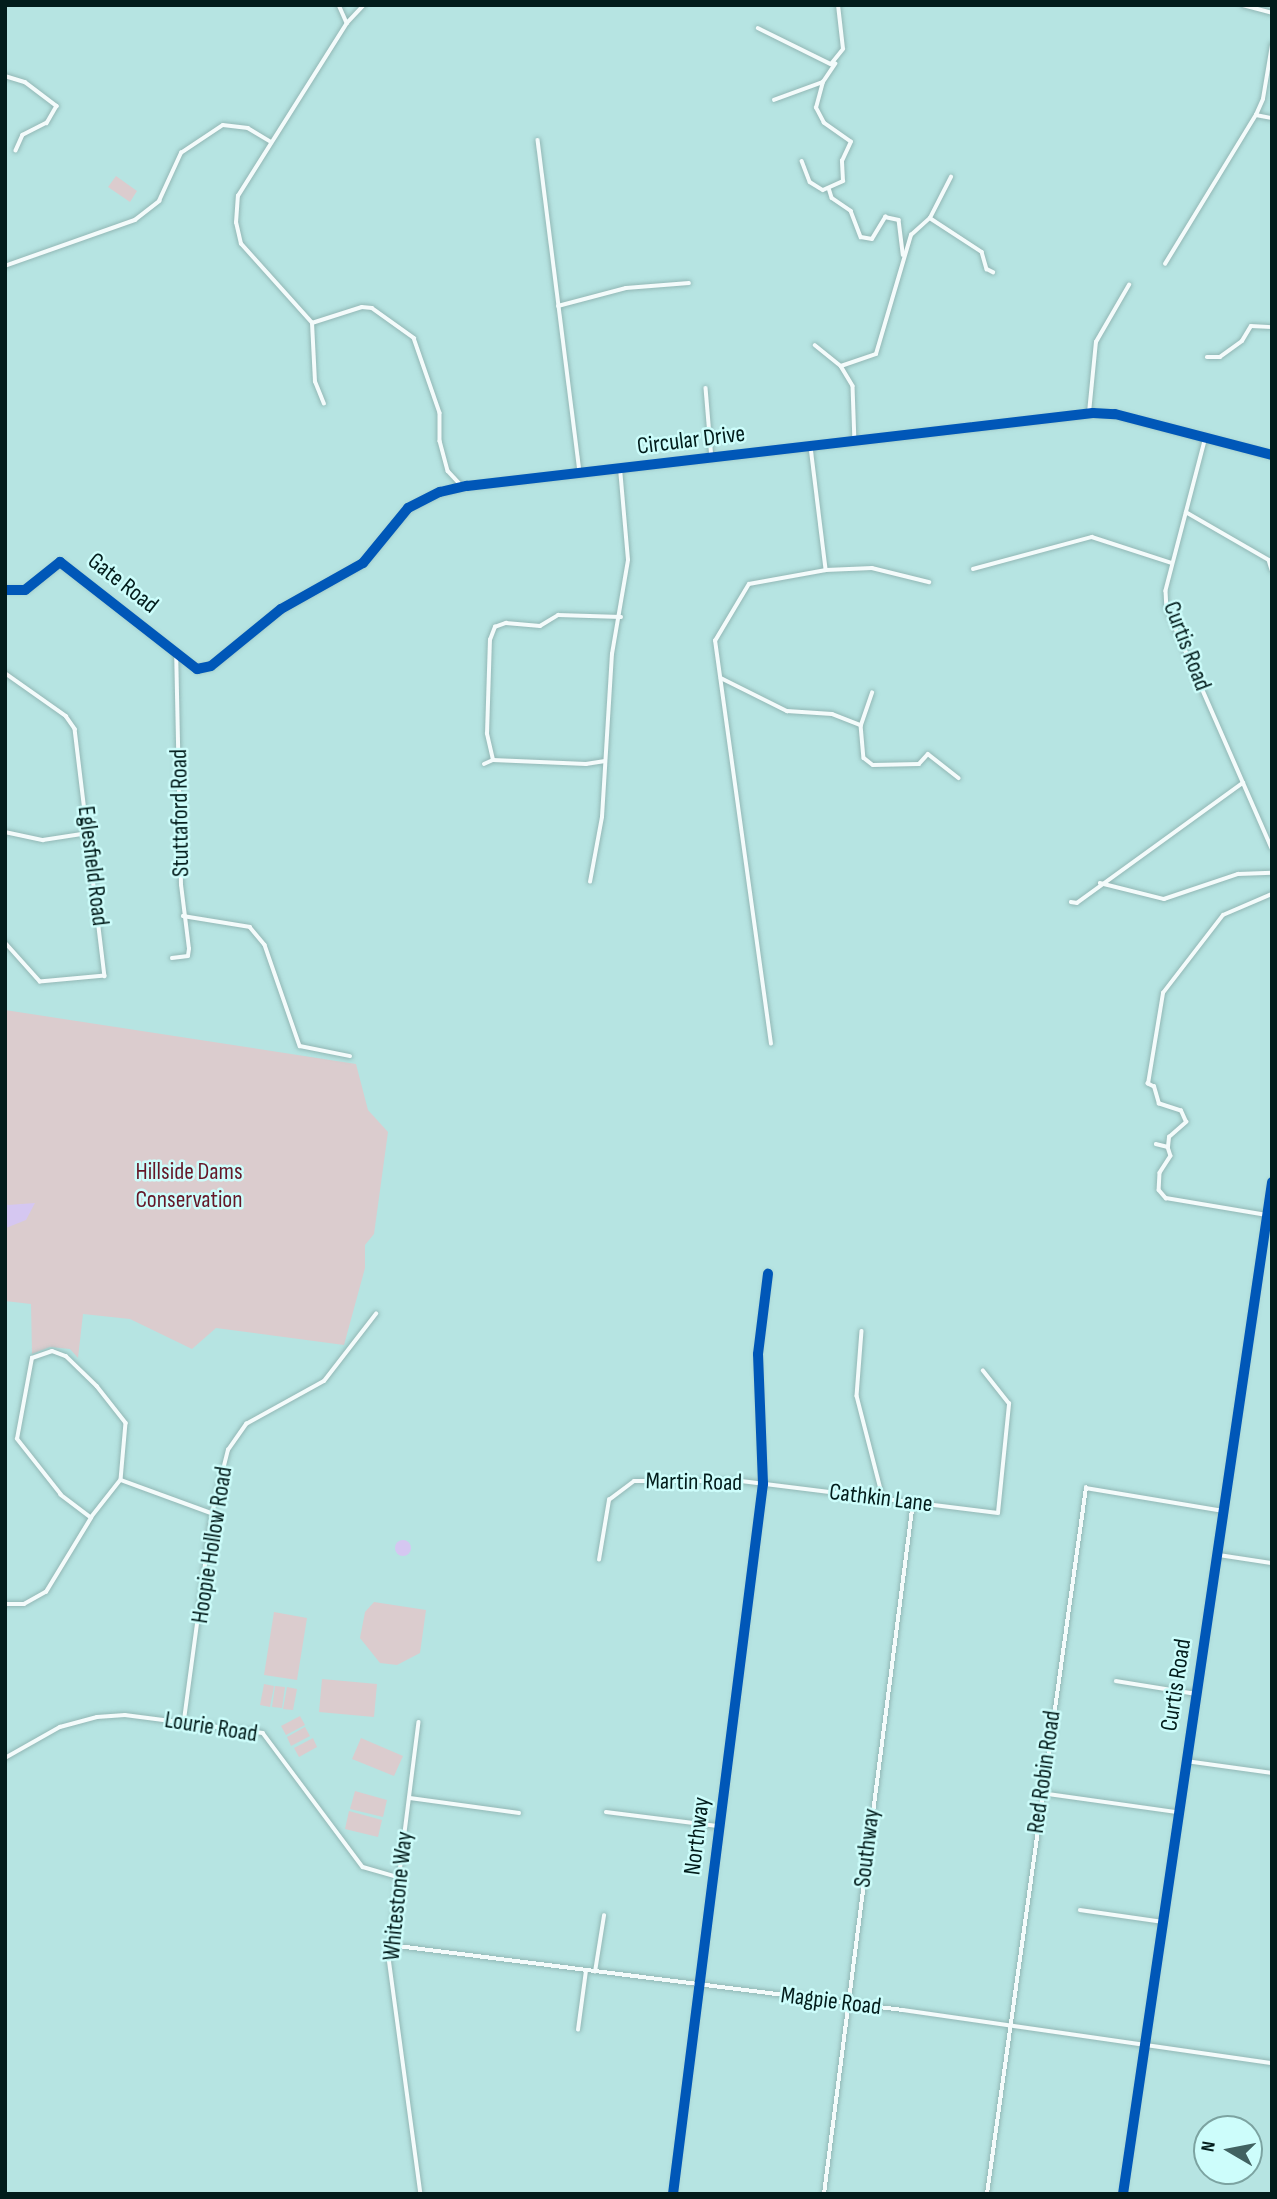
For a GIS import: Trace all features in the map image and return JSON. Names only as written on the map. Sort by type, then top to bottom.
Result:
[{"type":"street","points":[[339,5],[347,23]]},
{"type":"street","points":[[324,404],[315,382],[312,323],[241,244],[237,233],[239,192],[347,23],[364,5]]},
{"type":"street","points":[[802,162],[810,182],[823,190],[843,181],[842,161],[851,146],[848,137],[824,123],[816,108],[823,82],[844,49],[838,5]]},
{"type":"street","points":[[1243,5],[1272,13]]},
{"type":"street","points":[[758,29],[790,47],[836,62]]},
{"type":"street","points":[[1165,264],[1256,116],[1264,99],[1272,45]]},
{"type":"street","points":[[5,76],[25,82],[57,106],[47,123],[23,135],[16,151]]},
{"type":"street","points":[[774,100],[823,82]]},
{"type":"street","points":[[1256,116],[1272,118]]},
{"type":"street","points":[[5,266],[135,220],[159,201],[181,153],[223,125],[248,128],[271,142]]},
{"type":"street","points":[[538,140],[580,474]]},
{"type":"street","points":[[841,366],[876,354],[903,257],[916,228],[930,218],[951,177]]},
{"type":"street","points":[[829,188],[832,198],[851,211],[861,237],[872,239],[885,218],[902,223],[903,257]]},
{"type":"street","points":[[930,218],[982,252],[987,269],[993,272]]},
{"type":"street","points":[[558,306],[626,288],[689,283]]},
{"type":"street","points":[[1089,413],[1096,342],[1129,285]]},
{"type":"street","points":[[312,323],[362,307],[372,308],[414,338],[440,413],[440,441],[448,471],[463,487]]},
{"type":"street","points":[[1207,357],[1220,357],[1242,341],[1251,326],[1272,327]]},
{"type":"street","points":[[816,345],[841,366],[853,386],[855,442]]},
{"type":"street","points":[[706,388],[712,458]]},
{"type":"street","name":"Circular Drive","points":[[176,654],[197,669],[211,666],[281,609],[363,563],[408,508],[440,492],[463,487],[1089,413],[1115,414],[1272,455]]},
{"type":"street","name":"Curtis Road","points":[[1206,437],[1166,590],[1167,608],[1272,848]]},
{"type":"street","points":[[811,447],[826,570]]},
{"type":"street","points":[[590,882],[602,817],[612,654],[621,617],[628,560],[620,469]]},
{"type":"street","points":[[1186,512],[1269,560],[1272,570]]},
{"type":"street","points":[[973,569],[1092,537],[1172,564]]},
{"type":"street","name":"Gate Road","points":[[5,590],[25,590],[60,562],[176,654]]},
{"type":"street","points":[[771,1044],[715,641],[749,584],[826,570],[872,568],[929,582]]},
{"type":"street","points":[[493,760],[487,734],[490,640],[495,627],[506,623],[540,626],[558,615],[621,617]]},
{"type":"street","name":"Stuttaford Road","points":[[172,958],[188,956],[183,916],[176,654]]},
{"type":"street","name":"Eglesfield Road","points":[[5,673],[73,725],[89,833],[105,976],[40,982],[5,943]]},
{"type":"street","points":[[720,678],[787,711],[832,714],[861,725]]},
{"type":"street","points":[[872,692],[861,725],[864,758],[873,765],[919,764],[928,754],[959,778]]},
{"type":"street","points":[[484,764],[493,760],[586,764],[605,761]]},
{"type":"street","points":[[1071,902],[1077,903],[1100,883],[1243,783]]},
{"type":"street","points":[[5,832],[43,840],[89,833]]},
{"type":"street","points":[[1100,883],[1164,899],[1238,874],[1272,873]]},
{"type":"street","points":[[1267,1214],[1161,1195],[1160,1173],[1171,1156],[1169,1137],[1186,1122],[1181,1111],[1159,1104],[1154,1087],[1148,1084],[1163,993],[1223,915],[1272,894]]},
{"type":"street","points":[[183,916],[250,927],[265,945],[300,1046],[349,1056]]},
{"type":"street","points":[[1156,1144],[1168,1147]]},
{"type":"street","name":"Curtis Road","points":[[1123,2194],[1272,1182]]},
{"type":"street","name":"Northway","points":[[673,2194],[763,1484],[758,1354],[768,1274]]},
{"type":"street","name":"Hoopie Hollow Road","points":[[184,1720],[212,1514],[223,1463],[239,1430],[324,1381],[376,1314]]},
{"type":"street","points":[[862,1331],[858,1396],[883,1497]]},
{"type":"street","points":[[5,1604],[24,1604],[46,1592],[92,1518],[121,1480],[126,1434],[122,1415],[66,1356],[47,1351],[32,1358],[17,1433],[20,1445],[61,1494],[92,1518]]},
{"type":"street","name":"Cathkin Lane","points":[[763,1484],[998,1513],[1009,1404],[984,1371]]},
{"type":"street","name":"Martin Road","points":[[599,1560],[609,1500],[627,1483],[700,1479],[763,1484]]},
{"type":"street","points":[[121,1480],[212,1514]]},
{"type":"street","name":"Red Robin Road","points":[[987,2194],[1041,1793],[1086,1488],[1223,1511]]},
{"type":"street","name":"Southway","points":[[824,2194],[913,1502]]},
{"type":"street","points":[[1219,1555],[1272,1563]]},
{"type":"street","points":[[1116,1681],[1196,1694]]},
{"type":"street","name":"Lourie Road","points":[[5,1758],[60,1727],[85,1719],[125,1715],[184,1720],[267,1735],[363,1867],[398,1877]]},
{"type":"street","name":"Whitestone Way","points":[[419,1722],[389,1966],[421,2194]]},
{"type":"street","points":[[1186,1761],[1272,1773]]},
{"type":"street","points":[[1041,1793],[1178,1812]]},
{"type":"street","points":[[410,1798],[519,1813]]},
{"type":"street","points":[[606,1812],[719,1826]]},
{"type":"street","points":[[1080,1910],[1163,1922]]},
{"type":"street","points":[[595,1972],[604,1916]]},
{"type":"street","name":"Magpie Road","points":[[390,1945],[1010,2025],[1272,2063]]},
{"type":"street","points":[[578,2030],[586,1971]]},
{"type":"green space","points":[[116,176],[137,191],[130,202],[108,187]]},
{"type":"green space","name":"Hillside Dams Conservation","points":[[5,1010],[356,1064],[368,1110],[388,1132],[374,1234],[365,1245],[365,1268],[344,1345],[216,1328],[192,1349],[130,1319],[83,1314],[78,1358],[70,1349],[50,1347],[32,1354],[31,1304],[5,1301]]},
{"type":"green space","points":[[374,1602],[426,1610],[420,1653],[397,1665],[380,1663],[360,1638],[365,1612]]},
{"type":"green space","points":[[274,1612],[307,1618],[297,1680],[264,1675]]},
{"type":"green space","points":[[322,1679],[377,1684],[374,1717],[319,1712]]},
{"type":"green space","points":[[264,1684],[274,1686],[270,1707],[260,1705]]},
{"type":"green space","points":[[275,1686],[285,1687],[282,1708],[272,1707]]},
{"type":"green space","points":[[287,1687],[297,1689],[293,1710],[283,1709]]},
{"type":"green space","points":[[300,1716],[305,1725],[286,1735],[281,1726]]},
{"type":"green space","points":[[305,1727],[310,1736],[291,1746],[287,1737]]},
{"type":"green space","points":[[313,1738],[317,1747],[299,1757],[294,1748]]},
{"type":"green space","points":[[361,1738],[403,1756],[394,1776],[352,1759]]},
{"type":"green space","points":[[355,1791],[387,1800],[383,1817],[350,1809]]},
{"type":"green space","points":[[349,1811],[382,1820],[378,1837],[345,1829]]},
{"type":"shaded area","points":[[5,1203],[35,1203],[26,1220],[6,1228]]},
{"type":"shaded area","points":[[403,1540],[411,1548],[403,1556],[395,1548]]},
{"type":"cycle path","points":[[5,590],[25,590],[60,562],[197,669],[211,666],[281,609],[363,563],[408,508],[440,492],[467,486],[1093,413],[1115,414],[1272,455]]},
{"type":"cycle path","points":[[1123,2194],[1272,1182]]},
{"type":"cycle path","points":[[673,2194],[763,1484],[758,1354],[768,1274]]}]
